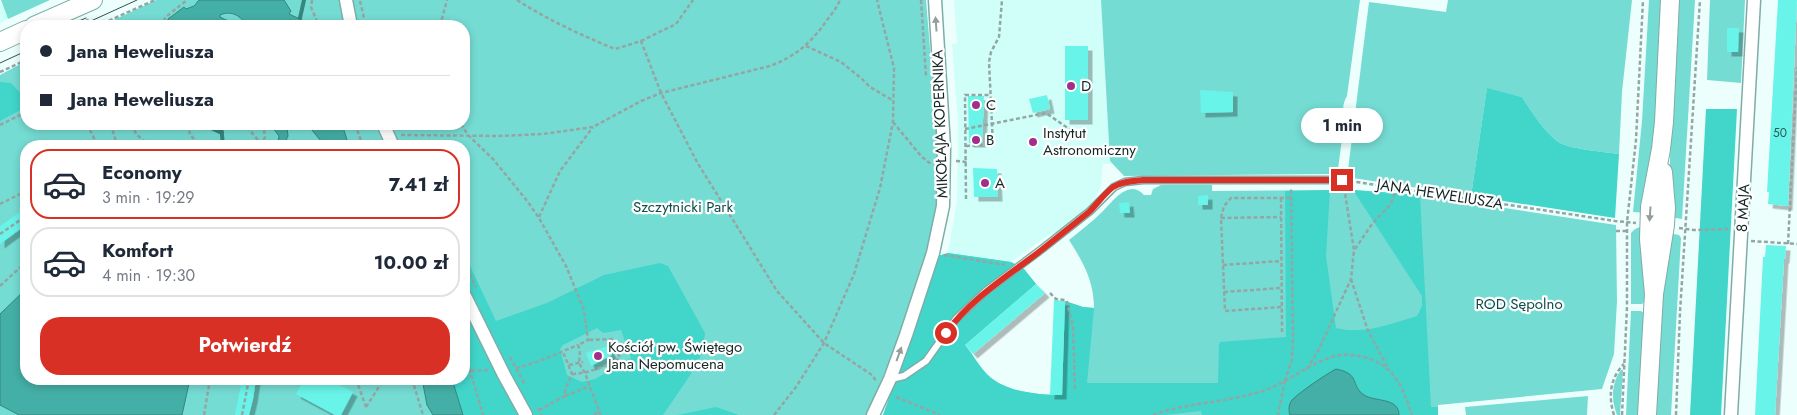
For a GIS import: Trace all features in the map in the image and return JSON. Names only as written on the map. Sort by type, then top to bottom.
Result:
[{"type":"main road","points":[[48,20],[93,0]]},
{"type":"main road","points":[[1647,415],[1654,294],[1664,239],[1666,208],[1661,149],[1670,0]]},
{"type":"main road","points":[[0,42],[20,33]]},
{"type":"street","points":[[346,0],[350,20]]},
{"type":"street","name":"MIKOŁAJA KOPERNIKA","points":[[873,415],[877,390],[890,379],[933,253],[943,206],[944,161],[934,0]]},
{"type":"street","name":"8 MAJA","points":[[1731,415],[1754,0]]},
{"type":"street","points":[[470,306],[526,415]]},
{"type":"lane","points":[[890,379],[904,376],[926,361],[956,319],[986,291],[1090,211],[1114,187],[1125,182],[1143,180],[1342,180]]},
{"type":"path","points":[[110,20],[155,0]]},
{"type":"path","points":[[164,20],[187,0]]},
{"type":"path","points":[[312,0],[311,7],[316,20]]},
{"type":"path","points":[[360,0],[365,20]]},
{"type":"path","points":[[442,20],[447,0]]},
{"type":"path","points":[[517,0],[547,18],[615,50],[641,41],[676,24],[693,0]]},
{"type":"path","points":[[395,140],[402,134],[499,136],[543,134],[593,127],[641,101],[661,93],[770,66],[785,60],[806,46],[823,26],[840,0]]},
{"type":"path","points":[[774,415],[796,387],[824,344],[854,274],[880,188],[893,122],[894,68],[876,0]]},
{"type":"path","points":[[920,0],[926,83]]},
{"type":"path","points":[[966,146],[993,145],[990,57],[999,37],[1002,0]]},
{"type":"path","points":[[1622,415],[1627,282],[1626,231],[1636,140],[1644,0]]},
{"type":"path","points":[[1676,415],[1685,229],[1700,0]]},
{"type":"path","points":[[641,41],[661,93],[697,162],[777,291],[824,344],[872,375],[875,379],[877,390]]},
{"type":"path","points":[[806,46],[841,62],[870,87],[892,100]]},
{"type":"path","points":[[0,72],[20,63]]},
{"type":"path","points":[[1788,244],[1797,67]]},
{"type":"path","points":[[966,199],[965,95],[991,95]]},
{"type":"path","points":[[965,129],[1046,113],[1069,129],[1074,130]]},
{"type":"path","points":[[0,125],[20,115]]},
{"type":"path","points":[[893,122],[920,156],[932,165]]},
{"type":"path","points":[[539,218],[560,171],[593,127]]},
{"type":"path","points":[[134,130],[143,140]]},
{"type":"path","points":[[250,130],[257,140]]},
{"type":"path","points":[[465,130],[493,159],[539,218],[566,266],[584,310],[588,340]]},
{"type":"path","points":[[931,157],[931,173]]},
{"type":"path","points":[[1278,415],[1284,381],[1292,359],[1291,180]]},
{"type":"path","points":[[1306,369],[1320,349],[1352,279],[1354,250],[1342,180]]},
{"type":"path","name":"JANA HEWELIUSZA","points":[[1342,180],[1627,222]]},
{"type":"path","points":[[1354,250],[1372,224],[1391,204],[1396,188]]},
{"type":"path","points":[[0,204],[20,194]]},
{"type":"path","points":[[1281,307],[1225,311],[1221,218],[1224,206],[1231,198],[1291,198]]},
{"type":"path","points":[[1281,198],[1282,333]]},
{"type":"path","points":[[1221,218],[1281,217]]},
{"type":"path","points":[[0,234],[18,221],[20,224]]},
{"type":"path","points":[[1685,229],[1736,228]]},
{"type":"path","points":[[1616,231],[1626,231]]},
{"type":"path","points":[[1748,241],[1797,244]]},
{"type":"path","points":[[933,253],[1018,268]]},
{"type":"path","points":[[1223,265],[1281,261]]},
{"type":"path","points":[[0,286],[20,268]]},
{"type":"path","points":[[470,274],[476,287]]},
{"type":"path","points":[[1352,279],[1368,331],[1388,367],[1402,387],[1412,415]]},
{"type":"path","points":[[1224,292],[1281,288]]},
{"type":"path","points":[[1050,293],[1056,300],[1065,300],[1067,302],[1073,326],[1075,391]]},
{"type":"path","points":[[519,367],[563,352],[588,340],[613,340],[620,358],[586,373],[572,374]]},
{"type":"path","points":[[578,345],[580,350],[578,363],[586,373],[600,413],[594,415]]},
{"type":"path","points":[[508,352],[525,385]]},
{"type":"path","points":[[563,352],[572,374],[565,390],[565,396]]},
{"type":"path","points":[[1153,415],[1167,410],[1235,399],[1270,389],[1330,357],[1348,354],[1369,358],[1388,367]]},
{"type":"path","points":[[569,365],[583,362]]},
{"type":"path","points":[[1614,415],[1611,402],[1611,388],[1616,374],[1624,364]]},
{"type":"path","points":[[470,368],[483,415]]},
{"type":"path","points":[[471,371],[501,369]]},
{"type":"path","points":[[877,390],[875,379],[878,370]]},
{"type":"path","points":[[204,415],[209,385]]},
{"type":"path","points":[[242,415],[248,385]]},
{"type":"path","points":[[358,385],[366,407],[381,385]]},
{"type":"path","points":[[414,385],[423,415]]},
{"type":"path","points":[[539,410],[565,396],[590,386]]},
{"type":"path","points":[[877,390],[940,415]]},
{"type":"path","points":[[534,402],[542,415]]},
{"type":"shaded area","points":[[0,0],[8,19],[0,23]]},
{"type":"shaded area","points":[[199,0],[284,0],[291,11],[289,14],[302,20],[243,20],[236,15],[228,13],[220,15],[220,17],[226,20],[168,20],[184,7],[186,9],[194,6]]},
{"type":"shaded area","name":"Instytut Astronomiczny","points":[[954,0],[1101,0],[1110,161],[1112,164],[1103,164],[1101,185],[1096,198],[1087,209],[1071,223],[1055,234],[1051,233],[1011,262],[948,253],[957,200],[958,123],[952,44],[957,43]]},
{"type":"shaded area","points":[[0,82],[11,83],[20,93],[20,110],[0,121]]},
{"type":"shaded area","points":[[1487,88],[1522,97],[1542,126],[1562,144],[1586,150],[1619,154],[1615,218],[1471,196]]},
{"type":"shaded area","points":[[1706,109],[1737,109],[1721,415],[1690,415]]},
{"type":"shaded area","points":[[274,130],[287,130],[286,140],[278,140],[279,136]]},
{"type":"shaded area","points":[[312,130],[344,130],[347,140],[320,140]]},
{"type":"shaded area","points":[[1330,190],[1326,256],[1336,328],[1346,330],[1377,328],[1417,316],[1422,306],[1422,296],[1353,190],[1420,195],[1431,407],[1438,407],[1438,415],[1399,415],[1398,410],[1391,403],[1363,395],[1354,379],[1327,374],[1299,394],[1288,410],[1290,415],[1202,415],[1201,411],[1166,415],[883,415],[921,310],[938,256],[948,253],[1011,262],[1024,269],[1036,284],[965,345],[984,371],[1000,384],[1031,393],[1062,395],[1065,301],[1083,307],[1094,308],[1087,383],[1218,383],[1220,342],[1286,337],[1285,191]]},
{"type":"shaded area","points":[[660,263],[668,266],[705,333],[703,350],[697,365],[663,415],[463,415],[454,385],[470,385],[470,266],[496,321],[547,303],[604,275]],"holes":[[[597,328],[603,333],[621,330],[631,358],[595,379],[582,382],[567,375],[560,349],[563,345]]]},
{"type":"shaded area","points":[[20,295],[20,385],[189,385],[182,415],[19,415],[0,405],[0,314]]},
{"type":"shaded area","points":[[1336,369],[1349,374],[1364,395],[1395,405],[1399,415],[1290,415],[1289,407],[1292,400],[1313,383]]},
{"type":"shaded area","points":[[423,385],[454,385],[463,415],[433,415],[427,405]]},
{"type":"shaded area","points":[[716,407],[739,415],[678,415]]},
{"type":"green space","points":[[1,0],[50,0],[8,19]]},
{"type":"green space","name":"Szczytnicki Park","points":[[156,0],[926,0],[939,158],[937,209],[923,268],[894,350],[867,415],[0,415],[0,75],[20,64],[20,130],[470,130],[470,20],[114,20]]},
{"type":"green space","points":[[1101,0],[1360,0],[1347,96],[1343,106],[1345,116],[1338,169],[1333,174],[1124,176],[1110,161]]},
{"type":"green space","points":[[1448,0],[1632,0],[1622,92],[1619,154],[1586,150],[1562,144],[1542,126],[1522,97],[1487,89],[1471,196],[1353,178],[1348,170],[1369,2],[1446,12]]},
{"type":"green space","points":[[1649,0],[1662,0],[1656,134],[1646,213],[1633,212],[1642,121]]},
{"type":"green space","points":[[1677,0],[1695,0],[1682,219],[1670,217],[1670,157]]},
{"type":"green space","points":[[1710,0],[1745,0],[1741,83],[1707,80]]},
{"type":"green space","name":"ROD Sępolno","points":[[1161,185],[1212,185],[1212,191],[1353,190],[1420,195],[1616,225],[1617,301],[1614,354],[1602,389],[1438,405],[1438,415],[883,415],[921,310],[938,256],[948,253],[1011,262],[1024,269],[1036,284],[965,345],[984,371],[1000,384],[1031,393],[1062,395],[1065,301],[1083,307],[1094,308],[1090,280],[1069,240],[1095,219],[1116,197],[1127,190],[1138,190],[1144,195],[1151,195],[1153,189]]},
{"type":"green space","points":[[1640,227],[1645,228],[1646,301],[1642,304],[1631,304],[1631,233]]},
{"type":"green space","points":[[1669,233],[1679,235],[1681,238],[1671,415],[1655,415],[1661,301]]},
{"type":"green space","points":[[1631,311],[1641,311],[1645,314],[1639,415],[1626,415]]},
{"type":"green space","points":[[1621,370],[1623,370],[1620,415],[1617,415],[1613,392],[1615,380]]},
{"type":"green space","points":[[1588,396],[1587,415],[1466,415],[1465,407]]},
{"type":"building","points":[[1778,0],[1797,0],[1788,206],[1768,204],[1769,192],[1767,192]]},
{"type":"building","points":[[1727,28],[1739,28],[1738,52],[1727,52]]},
{"type":"building","name":"D","points":[[1065,46],[1088,46],[1088,120],[1065,120]]},
{"type":"building","points":[[1200,90],[1233,92],[1233,112],[1201,113]]},
{"type":"building","points":[[1047,95],[1050,109],[1033,113],[1029,99]]},
{"type":"building","points":[[968,96],[984,96],[982,143],[969,143]]},
{"type":"building","name":"A","points":[[973,168],[997,169],[998,197],[974,197]]},
{"type":"building","points":[[1208,195],[1208,205],[1198,205],[1198,196]]},
{"type":"building","points":[[1129,202],[1130,213],[1120,213],[1119,203]]},
{"type":"building","points":[[20,212],[20,229],[0,244],[0,226]]},
{"type":"building","points":[[1766,245],[1786,246],[1775,415],[1755,415],[1763,257],[1765,257]]},
{"type":"building","points":[[1036,284],[1045,293],[973,354],[965,345]]},
{"type":"building","points":[[1054,300],[1065,301],[1062,395],[1050,395]]},
{"type":"building","name":"Kościół pw. Świętego Jana Nepomucena","points":[[608,346],[612,355],[591,366],[586,353]]},
{"type":"building","points":[[241,385],[255,385],[249,415],[235,415]]},
{"type":"building","points":[[301,385],[340,385],[353,392],[341,415],[335,415],[296,394]]},
{"type":"waterway","points":[[300,18],[304,0]]},
{"type":"waterway","points":[[215,130],[222,133]]},
{"type":"waterway","points":[[222,130],[222,140]]},
{"type":"tram line","points":[[93,20],[137,0]]},
{"type":"tram line","points":[[81,20],[86,18]]},
{"type":"tram line","points":[[0,63],[20,54]]},
{"type":"place","name":"D","points":[[1071,86]]},
{"type":"place","name":"C","points":[[976,105]]},
{"type":"place","name":"B","points":[[976,140]]},
{"type":"place","name":"Instytut Astronomiczny","points":[[1033,142]]},
{"type":"place","name":"A","points":[[985,183]]},
{"type":"place","name":"Kościół pw. Świętego Jana Nepomucena","points":[[598,356]]},
{"type":"route","points":[[946,333],[956,319],[986,291],[1090,211],[1114,187],[1125,182],[1143,180],[1342,180]]}]
